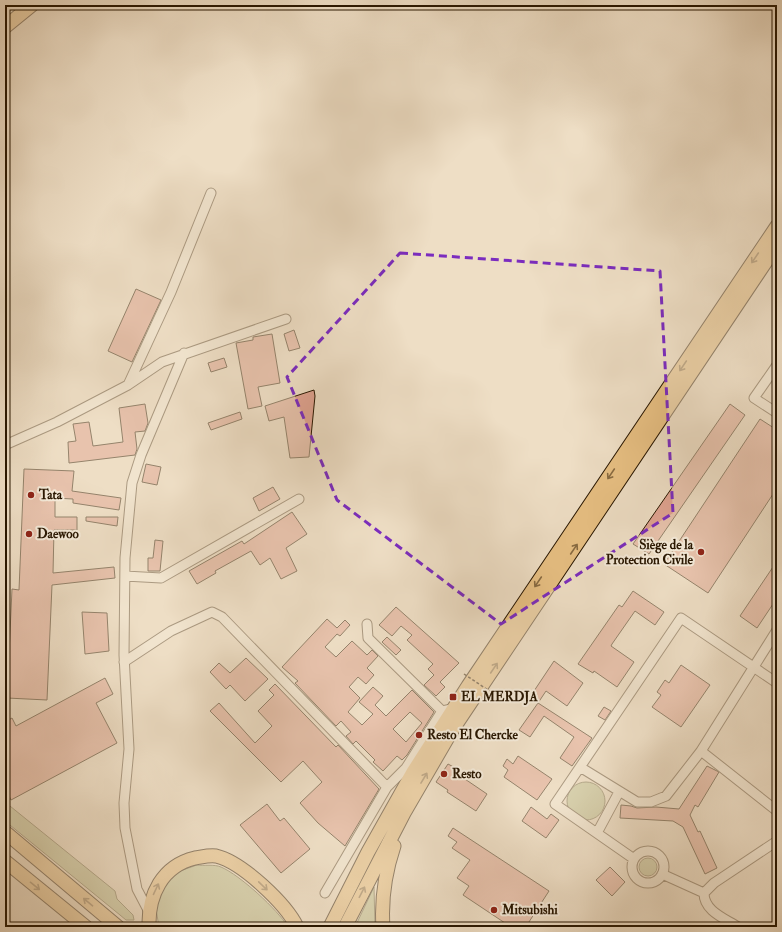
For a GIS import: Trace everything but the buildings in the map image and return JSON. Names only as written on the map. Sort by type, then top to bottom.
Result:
[{"type":"highway","points":[[5,27],[32,5]]},
{"type":"highway","points":[[330,927],[397,799],[448,710],[777,226]]},
{"type":"highway","points":[[345,927],[404,813],[471,703],[775,252]]},
{"type":"highway","points":[[383,927],[383,895],[386,868],[404,813]]},
{"type":"highway","points":[[5,832],[118,927]]},
{"type":"highway","points":[[150,927],[149,912],[154,890],[162,878],[181,862],[203,856],[216,856],[243,870],[258,881],[284,907],[297,927]]},
{"type":"highway","points":[[5,861],[86,927]]},
{"type":"street","points":[[128,385],[171,292],[211,193]]},
{"type":"street","points":[[5,445],[57,422],[128,385],[162,362],[184,352],[286,318]]},
{"type":"street","points":[[149,912],[137,889],[126,828],[124,803],[129,749],[124,662],[125,576],[132,483],[141,455],[184,352]]},
{"type":"street","points":[[777,365],[754,398],[777,413]]},
{"type":"street","points":[[125,576],[161,578],[299,499]]},
{"type":"street","points":[[124,662],[171,631],[212,612],[222,617],[387,787]]},
{"type":"street","points":[[634,859],[555,804],[681,618],[777,682]]},
{"type":"street","points":[[325,893],[387,787],[406,768],[448,710],[368,638],[367,624]]},
{"type":"street","points":[[580,767],[637,802],[651,802],[666,796],[700,751],[777,630]]},
{"type":"street","points":[[700,751],[777,811]]},
{"type":"street","points":[[596,833],[619,792]]},
{"type":"street","points":[[738,927],[708,909],[704,901],[704,893],[714,883],[777,841]]},
{"type":"street","points":[[653,852],[663,861],[664,870],[662,874],[652,882],[638,879],[632,868],[634,859],[640,853],[653,852]]},
{"type":"street","points":[[5,866],[19,873]]},
{"type":"street","points":[[662,874],[704,893]]},
{"type":"path","points":[[464,674],[499,697]]},
{"type":"highlighted area","points":[[400,253],[660,271],[673,513],[501,624],[337,500],[287,377]]},
{"type":"green space","points":[[582,782],[590,782],[600,787],[604,794],[604,808],[600,815],[590,820],[582,820],[572,815],[570,812],[567,805],[567,797],[572,787],[575,785]]},
{"type":"green space","points":[[5,802],[115,891],[117,899],[133,915],[134,920],[126,920],[5,821]]},
{"type":"green space","points":[[644,858],[652,858],[657,863],[655,874],[652,876],[644,876],[639,871],[639,863]]},
{"type":"green space","points":[[197,865],[218,866],[238,877],[276,912],[288,927],[159,927],[156,909],[164,886],[177,872]]},
{"type":"green space","points":[[374,887],[375,927],[355,927]]},
{"type":"place","name":"Tata","points":[[31,495]]},
{"type":"place","name":"Daewoo","points":[[29,534]]},
{"type":"place","name":"Siège de la Protection Civile","points":[[701,552]]},
{"type":"place","name":"EL MERDJA","points":[[453,697]]},
{"type":"place","name":"Resto El Chercke","points":[[419,735]]},
{"type":"place","name":"Resto","points":[[444,774]]},
{"type":"place","name":"Mitsubishi","points":[[494,910]]}]
